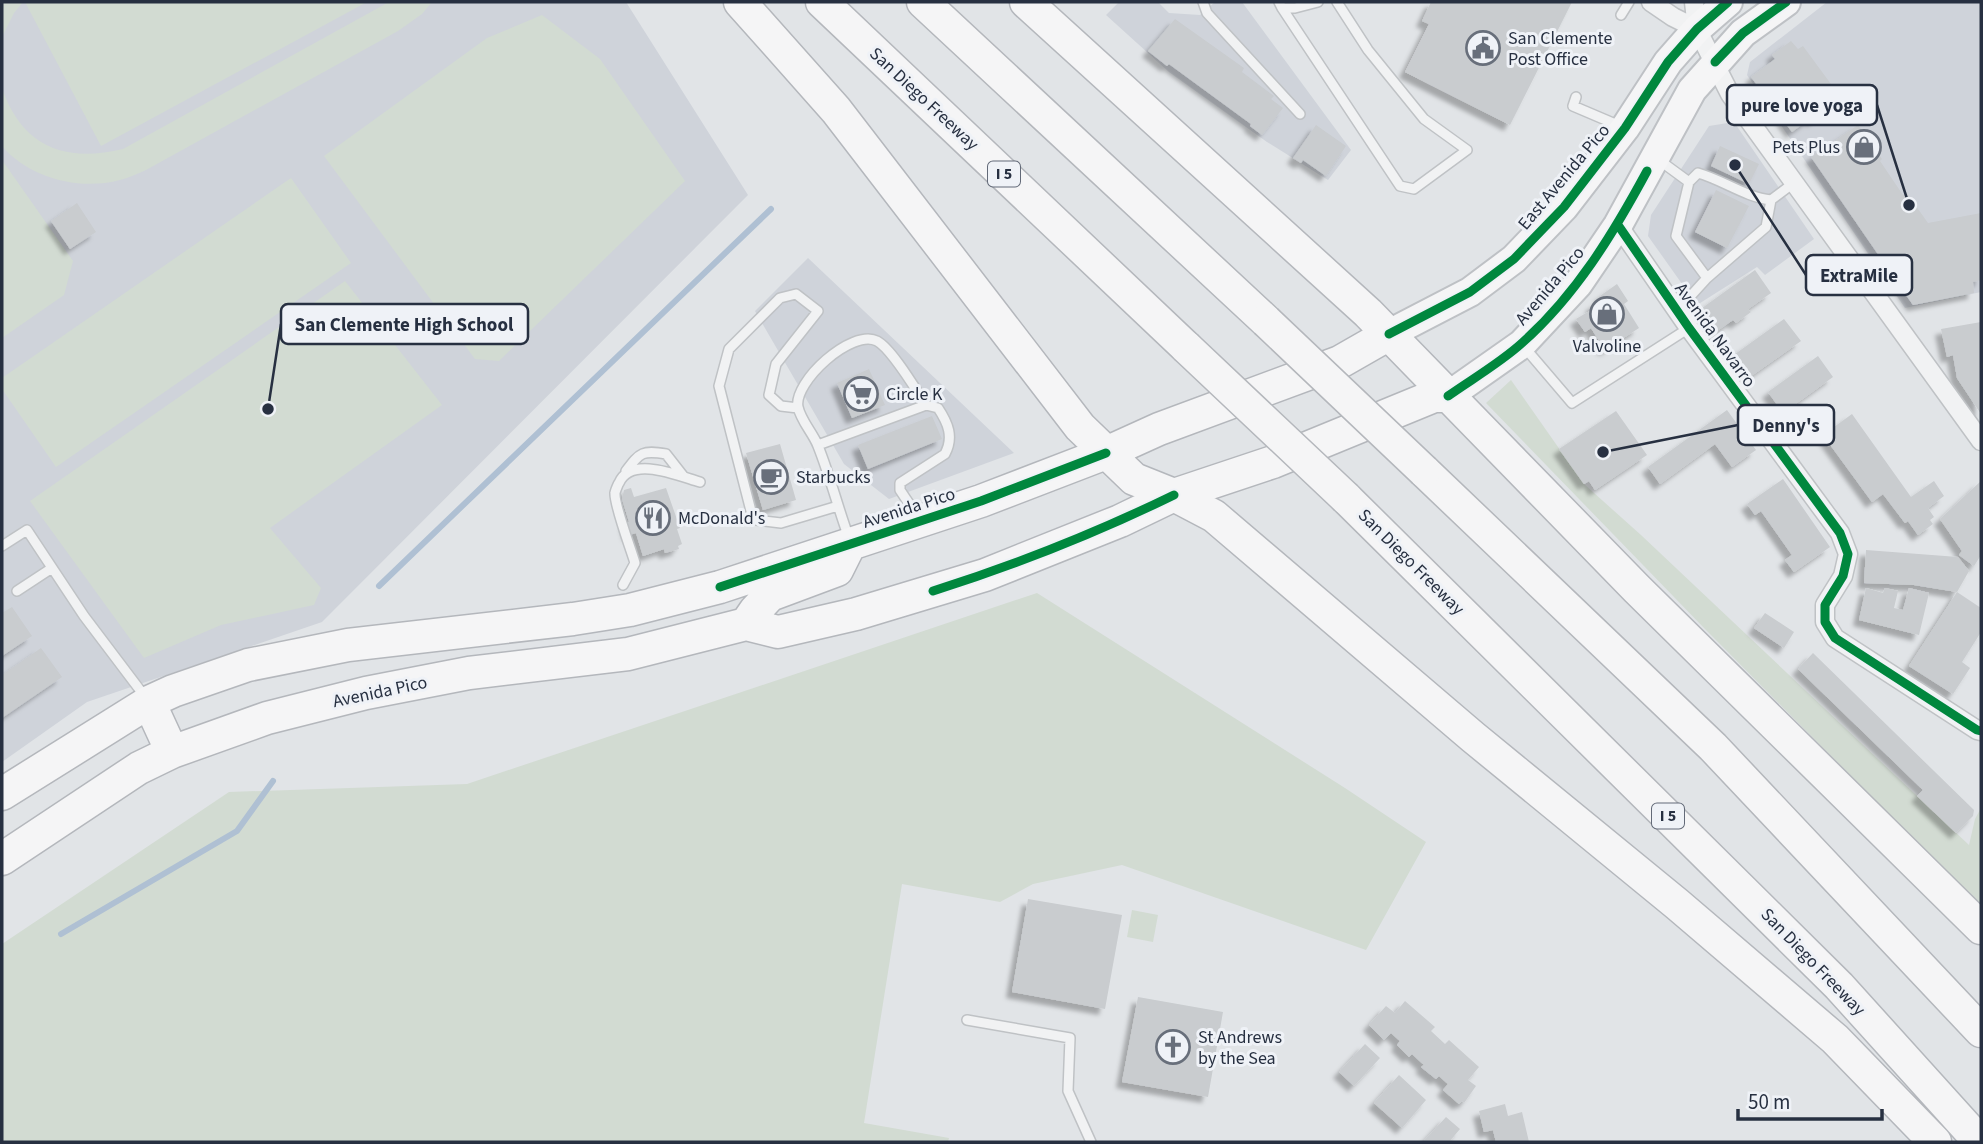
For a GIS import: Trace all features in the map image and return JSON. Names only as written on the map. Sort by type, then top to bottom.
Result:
[{"type":"highway","points":[[740,2],[835,110],[1080,427],[1106,453],[1134,479],[1174,495],[1214,516],[1473,737],[1677,904],[1835,1039],[1935,1142]]},
{"type":"highway","name":"San Diego Freeway","points":[[822,2],[1346,498],[1839,986],[1980,1142]]},
{"type":"highway","points":[[923,2],[1266,321],[1713,747],[1981,1031]]},
{"type":"highway","points":[[1026,2],[1390,334],[1637,589],[1981,928]]},
{"type":"highway","name":"East Avenida Pico","points":[[1106,453],[1159,429],[1340,362],[1390,334]]},
{"type":"highway","name":"Avenida Pico","points":[[2,859],[139,768],[172,752],[267,718],[469,673],[628,654],[746,624],[778,632],[856,614],[985,575],[1120,521],[1174,495],[1273,463],[1434,396],[1448,396]]},
{"type":"highway","name":"Avenida Pico","points":[[2,794],[149,702],[248,665],[348,646],[618,612],[720,587],[981,502],[1106,453]]},
{"type":"highway","points":[[746,624],[754,611],[770,595],[837,570],[851,543]]},
{"type":"highway","points":[[628,654],[635,639],[657,623],[698,615],[711,609],[720,587]]},
{"type":"highway","points":[[149,702],[172,752]]},
{"type":"main road","name":"East Avenida Pico","points":[[1390,334],[1470,292],[1514,259],[1564,207],[1625,128],[1695,15],[1728,2]]},
{"type":"main road","points":[[1715,62],[1743,33],[1786,2]]},
{"type":"main road","name":"Avenida Pico","points":[[1448,396],[1522,344],[1578,284],[1618,225],[1692,90],[1715,62]]},
{"type":"street","points":[[1651,2],[1673,18],[1695,15],[1730,94],[1981,442]]},
{"type":"street","name":"Avenida Navarro","points":[[1618,225],[1689,328],[1840,533],[1848,554],[1846,565],[1843,576],[1825,605],[1825,622],[1835,638],[1981,731]]},
{"type":"lane","points":[[1203,2],[1208,13],[1300,114]]},
{"type":"lane","points":[[1281,5],[1295,8],[1318,2]]},
{"type":"lane","points":[[1281,5],[1400,186],[1414,189],[1466,150],[1424,119],[1368,50],[1337,2]]},
{"type":"lane","points":[[1621,15],[1629,2]]},
{"type":"lane","points":[[1576,97],[1573,106],[1625,128]]},
{"type":"lane","points":[[1655,156],[1689,182]]},
{"type":"lane","points":[[1707,278],[1676,236],[1689,182],[1698,173],[1714,177],[1757,198],[1771,200]]},
{"type":"lane","points":[[1677,311],[1707,278],[1766,227],[1771,200],[1795,182]]},
{"type":"lane","points":[[799,408],[781,406],[769,395],[776,364],[818,312],[796,294],[780,298],[729,349],[719,386],[751,511],[756,520],[782,523],[838,506]]},
{"type":"lane","points":[[1522,344],[1572,403],[1689,328]]},
{"type":"lane","points":[[851,543],[818,445],[799,408],[799,392],[816,369],[835,353],[855,342],[868,340],[877,341],[898,364],[926,405]]},
{"type":"lane","points":[[818,445],[926,405],[938,408],[947,422],[950,438],[945,454],[900,483],[900,489],[921,521]]},
{"type":"lane","points":[[623,585],[635,563],[615,492],[622,476],[638,456],[649,451],[666,454],[684,477]]},
{"type":"lane","points":[[622,476],[633,469],[642,468],[700,482]]},
{"type":"lane","points":[[2,546],[27,530],[105,645],[149,702]]},
{"type":"lane","points":[[17,591],[52,568]]},
{"type":"lane","points":[[967,1020],[1070,1038],[1068,1091],[1091,1142]]},
{"type":"shaded area","points":[[2,2],[626,2],[748,195],[322,622],[87,702],[2,762]]},
{"type":"shaded area","points":[[2,2],[23,2],[2,37]]},
{"type":"shaded area","points":[[25,2],[367,2],[101,146]]},
{"type":"shaded area","points":[[389,2],[432,2],[422,14],[398,31],[129,177],[104,183],[72,183],[40,174],[13,157],[2,146],[2,88],[21,124],[48,146],[82,154],[123,149]]},
{"type":"shaded area","points":[[1119,2],[1158,2],[1169,13],[1200,15],[1215,2],[1242,2],[1351,150],[1328,180],[1267,142],[1169,72],[1106,15]]},
{"type":"shaded area","points":[[1827,2],[1981,2],[1981,292],[1905,308],[1747,75],[1750,62]]},
{"type":"shaded area","points":[[542,15],[600,59],[685,181],[499,361],[475,359],[324,156],[487,38]]},
{"type":"shaded area","points":[[1734,122],[1814,239],[1765,275],[1757,267],[1697,305],[1648,236],[1651,215],[1709,126]]},
{"type":"shaded area","points":[[2,160],[73,261],[64,295],[2,338]]},
{"type":"shaded area","points":[[291,178],[351,263],[56,467],[2,389],[2,378]]},
{"type":"shaded area","points":[[808,258],[1014,453],[889,499],[844,464],[755,311]]},
{"type":"shaded area","points":[[345,281],[442,405],[270,528],[321,588],[314,605],[221,625],[144,658],[30,501]]},
{"type":"shaded area","points":[[1511,380],[1584,484],[1969,845],[1975,819],[1981,808],[1981,907],[1705,629],[1486,403]]},
{"type":"shaded area","points":[[1037,593],[1426,842],[1366,950],[1122,865],[1033,884],[1000,902],[902,884],[864,1123],[949,1138],[948,1142],[2,1142],[2,944],[229,792],[467,784]]},
{"type":"shaded area","points":[[1132,910],[1158,915],[1153,942],[1127,937]]},
{"type":"building","name":"San Clemente Post Office","points":[[1431,2],[1572,2],[1510,125],[1405,72],[1429,24],[1422,21]]},
{"type":"building","points":[[1175,19],[1244,68],[1242,72],[1274,96],[1271,99],[1283,108],[1262,135],[1250,126],[1251,124],[1148,51]]},
{"type":"building","points":[[1791,41],[1798,49],[1803,46],[1842,99],[1813,121],[1811,118],[1792,132],[1751,77],[1775,59],[1772,55]]},
{"type":"building","points":[[1316,125],[1346,146],[1326,176],[1303,160],[1301,163],[1293,158]]},
{"type":"building","points":[[1858,125],[1903,195],[1906,192],[1928,223],[1981,213],[1981,280],[1973,282],[1974,293],[1913,305],[1811,157]]},
{"type":"building","points":[[1720,146],[1759,164],[1749,184],[1711,166]]},
{"type":"building","points":[[1716,190],[1749,206],[1727,248],[1695,232]]},
{"type":"building","points":[[77,203],[96,232],[70,249],[51,221]]},
{"type":"building","points":[[1755,270],[1771,293],[1748,309],[1751,312],[1736,323],[1733,320],[1714,333],[1698,311]]},
{"type":"building","name":"Valvoline","points":[[1617,284],[1628,301],[1624,304],[1639,328],[1605,350],[1591,328],[1585,332],[1576,319],[1593,309],[1591,306],[1601,299],[1600,296]]},
{"type":"building","points":[[1784,319],[1801,341],[1747,379],[1731,357]]},
{"type":"building","points":[[1981,322],[1981,414],[1957,378],[1953,355],[1947,357],[1941,329]]},
{"type":"building","points":[[1818,356],[1833,377],[1783,413],[1768,392]]},
{"type":"building","name":"Circle K","points":[[869,369],[885,405],[852,418],[837,383]]},
{"type":"building","points":[[1727,410],[1756,450],[1732,467],[1715,444],[1660,484],[1648,467]]},
{"type":"building","points":[[1616,411],[1647,455],[1595,490],[1589,481],[1584,484],[1559,449]]},
{"type":"building","points":[[1852,414],[1911,497],[1934,481],[1944,496],[1928,508],[1934,517],[1930,520],[1933,524],[1918,535],[1883,494],[1872,502],[1823,435]]},
{"type":"building","points":[[932,416],[942,439],[868,469],[858,445]]},
{"type":"building","name":"Starbucks","points":[[780,444],[796,500],[763,510],[746,453]]},
{"type":"building","points":[[1783,479],[1830,547],[1794,572],[1785,560],[1792,555],[1761,511],[1755,515],[1747,504]]},
{"type":"building","points":[[1981,481],[1981,555],[1974,566],[1959,555],[1962,551],[1940,519]]},
{"type":"building","name":"McDonald's","points":[[631,488],[634,497],[666,488],[680,528],[677,529],[682,544],[678,546],[679,549],[665,553],[664,549],[643,556],[636,533],[629,535],[626,523],[629,522],[622,499],[624,490]]},
{"type":"building","points":[[1866,550],[1958,557],[1969,571],[1957,592],[1914,585],[1864,583]]},
{"type":"building","points":[[1866,588],[1883,593],[1885,588],[1898,591],[1894,608],[1903,610],[1909,588],[1929,593],[1919,635],[1859,620]]},
{"type":"building","points":[[1957,592],[1981,608],[1981,632],[1962,662],[1970,668],[1953,694],[1909,666]]},
{"type":"building","points":[[12,607],[32,636],[2,656],[2,613]]},
{"type":"building","points":[[1765,613],[1794,632],[1784,648],[1754,628]]},
{"type":"building","points":[[41,648],[62,677],[2,718],[2,675]]},
{"type":"building","points":[[1813,653],[1974,810],[1973,816],[1956,833],[1917,796],[1923,790],[1798,669]]},
{"type":"building","points":[[1028,899],[1122,915],[1105,1009],[1012,992]]},
{"type":"building","name":"St Andrews by the Sea","points":[[1138,997],[1223,1012],[1208,1097],[1122,1082]]},
{"type":"building","points":[[1405,1001],[1435,1027],[1431,1031],[1445,1044],[1449,1040],[1479,1067],[1468,1080],[1476,1086],[1464,1103],[1462,1101],[1459,1104],[1443,1090],[1448,1084],[1439,1076],[1436,1079],[1421,1067],[1424,1065],[1412,1054],[1409,1057],[1397,1045],[1400,1041],[1391,1033],[1384,1040],[1369,1025],[1386,1006],[1395,1013]]},
{"type":"building","points":[[1365,1044],[1380,1058],[1354,1086],[1339,1072]]},
{"type":"building","points":[[1399,1075],[1426,1100],[1402,1128],[1374,1103]]},
{"type":"building","points":[[1505,1104],[1508,1116],[1522,1112],[1529,1142],[1496,1142],[1493,1130],[1484,1132],[1479,1111]]},
{"type":"building","points":[[1446,1117],[1460,1129],[1449,1142],[1423,1142]]},
{"type":"waterway","points":[[379,586],[771,209]]},
{"type":"waterway","points":[[61,934],[237,831],[273,781]]},
{"type":"cycle path","points":[[1389,334],[1470,292],[1514,259],[1564,207],[1625,128],[1668,62],[1697,29],[1728,2]]},
{"type":"cycle path","points":[[1715,62],[1743,33],[1786,2]]},
{"type":"cycle path","points":[[1448,396],[1513,350],[1560,305],[1607,240],[1647,171]]},
{"type":"cycle path","points":[[1618,225],[1689,328],[1840,533],[1848,554],[1843,576],[1825,605],[1825,622],[1835,638],[1981,731]]},
{"type":"cycle path","points":[[720,587],[981,501],[1106,453]]},
{"type":"cycle path","points":[[933,591],[1055,548],[1174,495]]},
{"type":"place","name":"San Clemente Post Office","points":[[1483,48]]},
{"type":"place","name":"Pets Plus","points":[[1864,147]]},
{"type":"place","name":"ExtraMile","points":[[1735,165]]},
{"type":"place","name":"pure love yoga","points":[[1909,205]]},
{"type":"place","name":"Valvoline","points":[[1607,314]]},
{"type":"place","name":"Circle K","points":[[861,394]]},
{"type":"place","name":"San Clemente High School","points":[[268,409]]},
{"type":"place","name":"Denny's","points":[[1603,452]]},
{"type":"place","name":"Starbucks","points":[[771,477]]},
{"type":"place","name":"McDonald's","points":[[653,518]]},
{"type":"place","name":"St Andrews by the Sea","points":[[1173,1047]]}]
